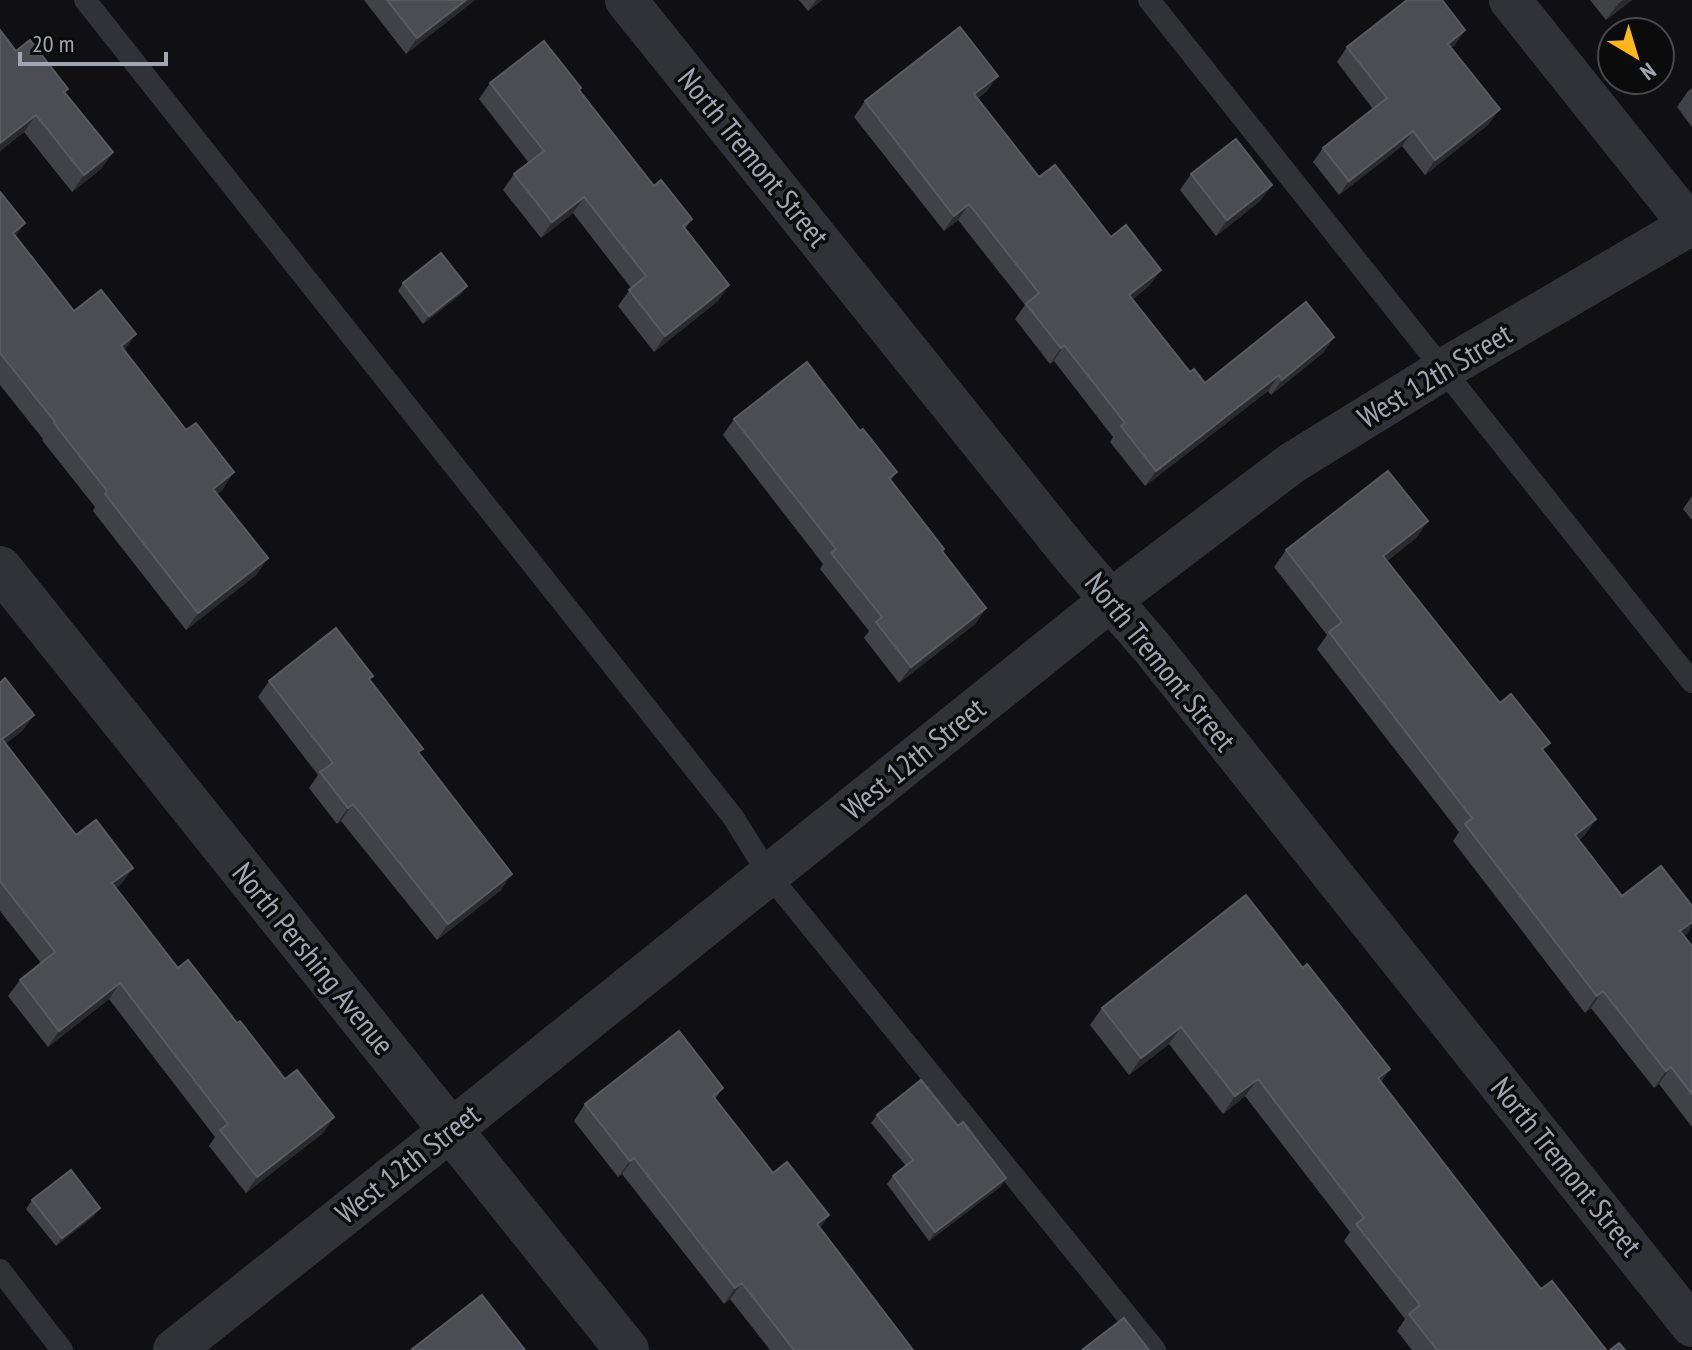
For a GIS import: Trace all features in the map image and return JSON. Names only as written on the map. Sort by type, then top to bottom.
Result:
[{"type":"street","name":"North Tremont Street","points":[[626,0],[1071,554],[1153,649],[1692,1326]]},
{"type":"street","points":[[1510,0],[1691,226]]},
{"type":"street","name":"West 12th Street","points":[[174,1350],[1111,600],[1292,463],[1444,369],[1691,226]]},
{"type":"street","name":"North Pershing Avenue","points":[[0,568],[627,1350]]},
{"type":"lane","points":[[85,0],[733,817],[769,875],[1155,1350]]},
{"type":"lane","points":[[1149,0],[1692,682]]},
{"type":"lane","points":[[0,1270],[62,1350]]},
{"type":"building","points":[[387,0],[466,0],[417,38]]},
{"type":"building","points":[[1407,0],[1442,0],[1465,30],[1448,44],[1500,109],[1435,160],[1413,131],[1349,181],[1323,148],[1387,98],[1347,47]]},
{"type":"building","points":[[960,27],[998,76],[974,94],[1039,177],[1055,165],[1111,237],[1126,225],[1161,270],[1129,295],[1190,372],[1194,369],[1205,383],[1306,302],[1334,337],[1282,380],[1279,375],[1156,471],[1121,426],[1125,423],[1064,345],[1061,348],[1026,304],[1039,293],[969,204],[954,216],[865,101]]},
{"type":"building","points":[[0,30],[16,51],[30,40],[68,89],[64,92],[113,152],[84,175],[36,115],[0,143]]},
{"type":"building","points":[[544,41],[654,186],[661,180],[692,219],[683,226],[729,285],[665,336],[629,290],[646,276],[584,197],[552,222],[514,174],[544,151],[490,83]]},
{"type":"building","points":[[1236,139],[1272,185],[1227,220],[1191,174]]},
{"type":"building","points":[[0,192],[25,223],[13,233],[74,311],[101,290],[136,334],[121,346],[186,430],[196,423],[234,472],[213,489],[268,558],[198,613],[0,353]]},
{"type":"building","points":[[441,253],[467,286],[429,316],[403,283]]},
{"type":"building","points":[[807,362],[860,431],[863,429],[897,472],[889,478],[986,608],[911,667],[876,622],[882,617],[831,553],[836,549],[734,419]]},
{"type":"building","points":[[1388,471],[1428,521],[1383,556],[1500,703],[1511,694],[1550,743],[1542,749],[1596,819],[1575,835],[1622,896],[1661,866],[1692,906],[1692,922],[1680,931],[1692,946],[1692,1094],[1671,1067],[1666,1071],[1603,991],[1597,996],[1465,824],[1472,818],[1329,632],[1342,622],[1286,550]]},
{"type":"building","points":[[336,628],[373,676],[369,679],[423,749],[418,752],[512,874],[448,924],[353,804],[348,808],[320,772],[333,763],[269,681]]},
{"type":"building","points":[[5,678],[34,715],[2,739],[76,835],[96,820],[133,868],[112,883],[178,968],[188,960],[285,1079],[297,1070],[334,1117],[257,1177],[220,1130],[228,1124],[120,983],[59,1031],[20,980],[55,952],[0,881],[0,683]]},
{"type":"building","points":[[1246,895],[1303,968],[1307,964],[1390,1069],[1378,1078],[1541,1289],[1552,1281],[1606,1350],[1437,1350],[1409,1314],[1420,1305],[1356,1224],[1364,1218],[1258,1079],[1235,1096],[1181,1027],[1141,1058],[1102,1008]]},
{"type":"building","points":[[679,1031],[723,1088],[713,1096],[773,1173],[787,1162],[829,1215],[817,1224],[913,1350],[794,1350],[742,1283],[735,1288],[634,1158],[630,1161],[585,1104]]},
{"type":"building","points":[[921,1080],[958,1126],[963,1122],[1006,1178],[935,1232],[893,1176],[913,1160],[877,1115]]},
{"type":"building","points":[[71,1170],[100,1208],[62,1238],[32,1200]]},
{"type":"building","points":[[482,1295],[525,1350],[411,1350]]},
{"type":"building","points":[[1124,1318],[1149,1350],[1082,1350]]},
{"type":"building","points":[[1619,1343],[1625,1350],[1610,1350]]}]
